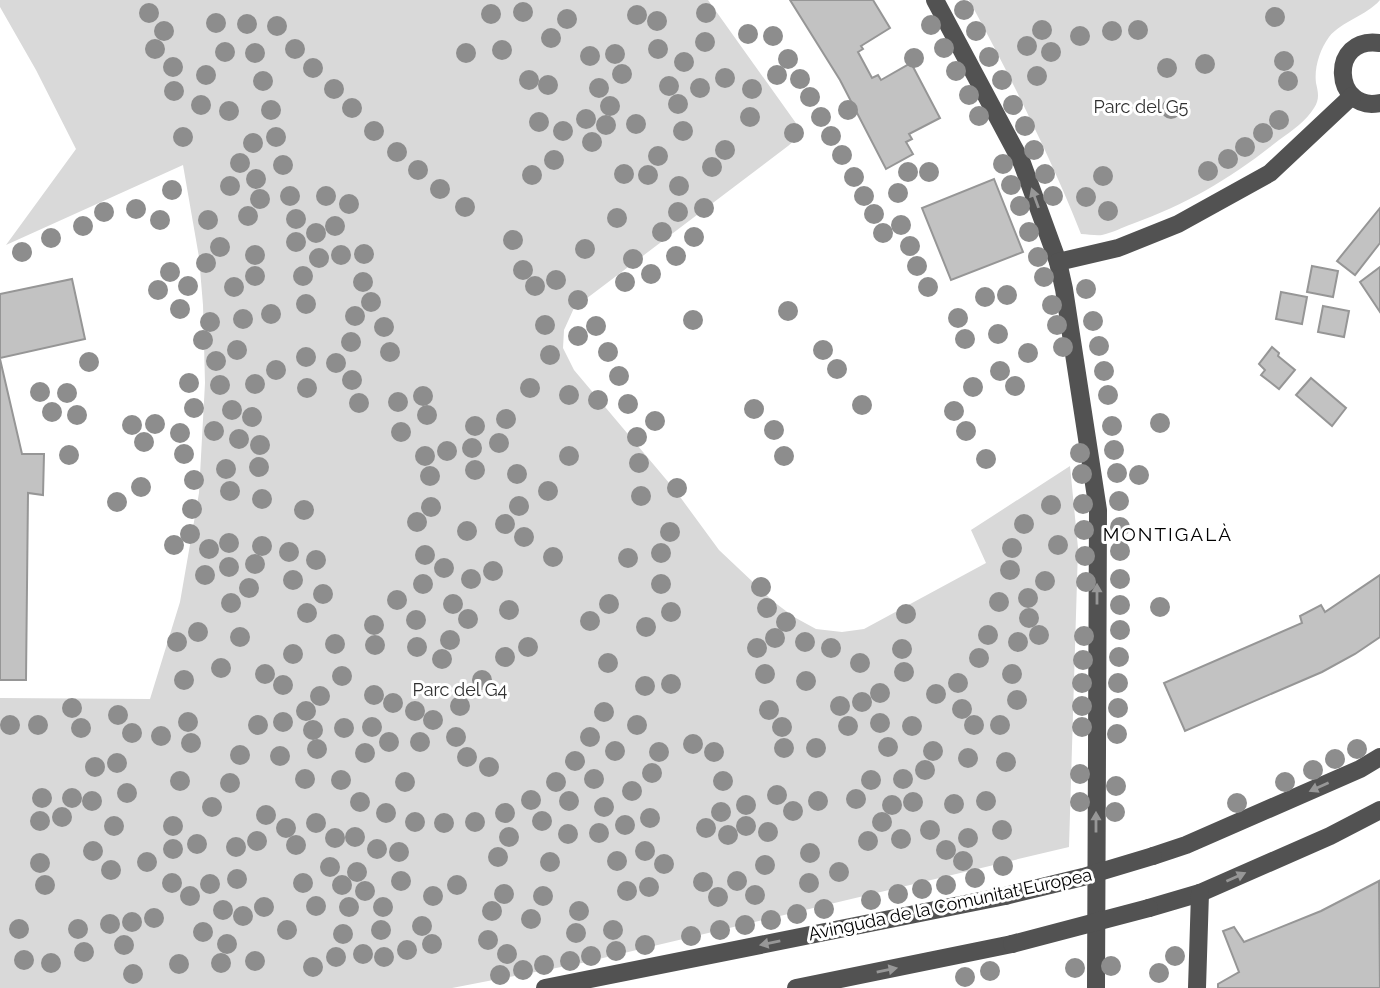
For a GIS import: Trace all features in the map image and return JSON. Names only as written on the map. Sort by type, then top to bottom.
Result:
[{"type":"street","points":[[935,0],[1022,163],[1058,262],[1064,289],[1098,510],[1096,988]]},
{"type":"street","points":[[1377,38],[1358,45],[1350,52],[1343,63],[1342,74],[1345,87],[1352,96],[1363,102],[1380,103]]},
{"type":"street","points":[[1058,262],[1118,248],[1178,224],[1269,173],[1352,96]]},
{"type":"street","name":"Avinguda de la Comunitat Europea","points":[[545,988],[1005,896],[1083,877],[1186,845],[1360,769],[1380,757]]},
{"type":"street","points":[[796,988],[1012,944],[1200,893],[1330,836],[1380,810]]},
{"type":"street","points":[[1197,988],[1200,893]]},
{"type":"green space","name":"Parc del G4","points":[[0,0],[708,0],[803,133],[574,308],[564,330],[563,348],[574,370],[675,490],[719,550],[774,602],[816,629],[842,632],[864,629],[986,563],[971,530],[1070,466],[1078,548],[1069,847],[582,963],[452,988],[0,988],[0,698],[150,699],[180,602],[199,493],[205,383],[199,257],[183,165],[6,245],[76,149],[0,7]]},
{"type":"green space","name":"Parc del G5","points":[[969,0],[1380,0],[1329,37],[1318,59],[1317,102],[1311,113],[1298,125],[1245,166],[1191,198],[1110,233],[1097,235],[1081,234],[1028,115]]},
{"type":"building","points":[[790,0],[873,0],[890,28],[861,46],[863,49],[858,52],[872,78],[878,75],[881,80],[911,63],[940,118],[909,134],[912,139],[906,142],[913,154],[886,169],[840,80]]},
{"type":"building","points":[[994,179],[1023,252],[951,280],[922,208]]},
{"type":"building","points":[[1380,208],[1380,243],[1355,275],[1337,261]]},
{"type":"building","points":[[1312,266],[1338,271],[1333,297],[1307,292]]},
{"type":"building","points":[[1380,267],[1380,312],[1360,282]]},
{"type":"building","points":[[72,279],[85,339],[0,358],[0,294]]},
{"type":"building","points":[[1281,292],[1307,297],[1302,324],[1276,319]]},
{"type":"building","points":[[1323,306],[1349,311],[1344,337],[1318,332]]},
{"type":"building","points":[[1272,347],[1279,353],[1278,356],[1295,370],[1279,389],[1261,375],[1265,370],[1259,364]]},
{"type":"building","points":[[0,359],[22,454],[44,454],[43,495],[28,493],[26,680],[0,680]]},
{"type":"building","points":[[1311,378],[1346,408],[1332,426],[1296,395]]},
{"type":"building","points":[[1380,575],[1380,637],[1322,672],[1185,731],[1164,683],[1302,623],[1300,616],[1321,605],[1325,612]]},
{"type":"building","points":[[1379,881],[1380,988],[1218,988],[1218,984],[1239,972],[1223,931],[1234,927],[1244,942],[1321,911]]},
{"type":"district","name":"MONTIGALÀ","points":[[1168,534]]}]
